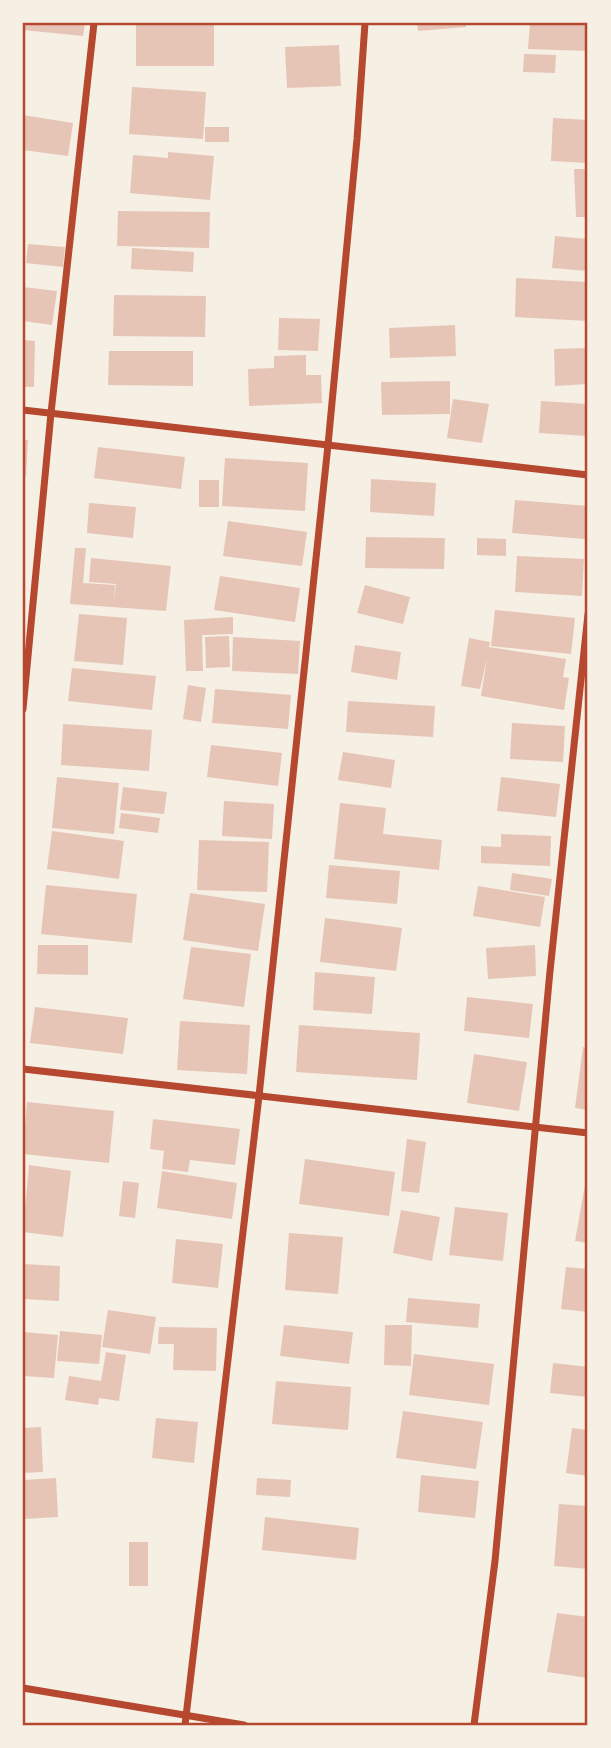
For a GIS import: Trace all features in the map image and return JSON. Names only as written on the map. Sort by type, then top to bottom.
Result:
[{"type":"street","points":[[23,709],[51,413],[94,23]]},
{"type":"street","points":[[185,1725],[258,1096],[328,446],[356,153],[365,23]]},
{"type":"street","points":[[23,410],[588,475]]},
{"type":"street","points":[[474,1725],[495,1561],[535,1127],[588,614]]},
{"type":"street","points":[[23,1069],[588,1133]]},
{"type":"street","points":[[23,1689],[244,1725]]},
{"type":"building","points":[[23,23],[85,23],[83,36],[23,30]]},
{"type":"building","points":[[136,23],[214,23],[214,66],[136,66]]},
{"type":"building","points":[[417,23],[466,23],[466,27],[418,31]]},
{"type":"building","points":[[530,23],[588,23],[588,51],[528,49]]},
{"type":"building","points":[[339,45],[341,86],[287,88],[285,47]]},
{"type":"building","points":[[524,54],[556,55],[555,73],[523,72]]},
{"type":"building","points":[[132,87],[206,92],[203,139],[129,134]]},
{"type":"building","points":[[23,115],[73,123],[68,156],[23,150]]},
{"type":"building","points":[[553,118],[588,120],[588,163],[551,161]]},
{"type":"building","points":[[205,127],[229,127],[229,142],[205,142]]},
{"type":"building","points":[[168,152],[214,156],[210,200],[130,193],[133,155],[168,158]]},
{"type":"building","points":[[574,169],[588,169],[588,217],[576,217]]},
{"type":"building","points":[[118,211],[210,212],[209,248],[117,246]]},
{"type":"building","points":[[555,236],[588,239],[588,271],[552,268]]},
{"type":"building","points":[[28,244],[65,247],[63,267],[26,263]]},
{"type":"building","points":[[132,248],[194,252],[193,272],[131,269]]},
{"type":"building","points":[[516,278],[588,282],[588,321],[515,317]]},
{"type":"building","points":[[23,287],[57,291],[52,325],[23,321]]},
{"type":"building","points":[[114,295],[206,296],[205,337],[113,336]]},
{"type":"building","points":[[279,318],[320,319],[318,351],[278,350]]},
{"type":"building","points":[[455,325],[456,356],[390,358],[389,328]]},
{"type":"building","points":[[23,340],[35,341],[34,387],[23,387]]},
{"type":"building","points":[[588,348],[588,384],[555,386],[554,349]]},
{"type":"building","points":[[109,351],[193,351],[193,386],[108,385]]},
{"type":"building","points":[[306,355],[306,375],[321,375],[322,403],[249,406],[248,369],[274,368],[274,356]]},
{"type":"building","points":[[450,381],[450,414],[382,415],[381,382]]},
{"type":"building","points":[[453,399],[489,404],[482,443],[447,438]]},
{"type":"building","points":[[541,401],[588,404],[588,436],[539,433]]},
{"type":"building","points":[[23,440],[28,440],[26,476],[23,476]]},
{"type":"building","points":[[98,447],[185,457],[181,489],[94,478]]},
{"type":"building","points":[[225,458],[308,463],[305,511],[222,506]]},
{"type":"building","points":[[371,479],[436,483],[434,516],[370,512]]},
{"type":"building","points":[[199,480],[219,480],[219,507],[199,507]]},
{"type":"building","points":[[515,500],[588,506],[585,539],[512,533]]},
{"type":"building","points":[[89,503],[136,507],[133,538],[87,533]]},
{"type":"building","points":[[228,521],[307,532],[302,566],[223,556]]},
{"type":"building","points":[[366,537],[445,538],[444,569],[365,568]]},
{"type":"building","points":[[477,538],[506,539],[506,556],[477,555]]},
{"type":"building","points":[[75,548],[86,548],[83,583],[115,585],[114,601],[116,584],[89,582],[91,558],[171,566],[166,611],[70,604]]},
{"type":"building","points":[[517,556],[584,559],[582,596],[515,592]]},
{"type":"building","points":[[220,576],[300,588],[295,622],[214,610]]},
{"type":"building","points":[[365,585],[410,597],[403,624],[357,613]]},
{"type":"building","points":[[495,610],[575,618],[571,654],[491,646]]},
{"type":"building","points":[[79,614],[127,618],[123,665],[74,661]]},
{"type":"building","points":[[233,617],[233,634],[202,635],[203,671],[186,671],[184,620]]},
{"type":"building","points":[[229,636],[230,667],[206,668],[205,637]]},
{"type":"building","points":[[233,637],[300,641],[298,674],[232,671]]},
{"type":"building","points":[[469,638],[490,642],[489,647],[566,659],[563,677],[569,678],[564,710],[481,696],[487,659],[480,689],[461,686]]},
{"type":"building","points":[[355,645],[401,652],[397,680],[351,672]]},
{"type":"building","points":[[72,668],[156,676],[152,710],[68,701]]},
{"type":"building","points":[[188,685],[206,688],[201,722],[183,719]]},
{"type":"building","points":[[215,689],[291,695],[288,729],[212,723]]},
{"type":"building","points":[[348,701],[435,706],[433,737],[346,732]]},
{"type":"building","points":[[512,723],[565,726],[563,762],[510,759]]},
{"type":"building","points":[[63,724],[152,730],[149,771],[61,765]]},
{"type":"building","points":[[211,745],[282,753],[278,786],[207,777]]},
{"type":"building","points":[[343,752],[395,760],[391,788],[338,780]]},
{"type":"building","points":[[57,777],[119,783],[114,834],[52,828]]},
{"type":"building","points":[[501,777],[560,784],[556,817],[497,811]]},
{"type":"building","points":[[123,787],[167,792],[164,814],[120,810]]},
{"type":"building","points":[[224,801],[274,804],[272,839],[222,836]]},
{"type":"building","points":[[340,803],[386,808],[383,834],[442,840],[439,870],[334,859]]},
{"type":"building","points":[[121,813],[160,818],[158,833],[119,828]]},
{"type":"building","points":[[52,831],[124,841],[119,879],[47,869]]},
{"type":"building","points":[[501,834],[551,836],[550,866],[481,863],[481,846],[501,847]]},
{"type":"building","points":[[199,840],[269,842],[267,892],[197,890]]},
{"type":"building","points":[[329,865],[400,871],[397,904],[326,898]]},
{"type":"building","points":[[512,873],[552,879],[549,896],[510,890]]},
{"type":"building","points":[[46,885],[137,894],[132,943],[41,934]]},
{"type":"building","points":[[478,886],[545,897],[540,927],[473,916]]},
{"type":"building","points":[[190,893],[265,904],[258,951],[183,940]]},
{"type":"building","points":[[325,918],[402,928],[396,971],[320,962]]},
{"type":"building","points":[[38,945],[88,945],[88,975],[37,974]]},
{"type":"building","points":[[535,945],[536,976],[488,979],[486,948]]},
{"type":"building","points":[[191,947],[251,954],[244,1007],[183,999]]},
{"type":"building","points":[[315,972],[375,977],[372,1014],[313,1010]]},
{"type":"building","points":[[467,997],[533,1004],[529,1038],[464,1031]]},
{"type":"building","points":[[35,1007],[128,1018],[123,1054],[30,1043]]},
{"type":"building","points":[[180,1021],[250,1025],[247,1074],[177,1070]]},
{"type":"building","points":[[299,1025],[420,1033],[417,1080],[296,1072]]},
{"type":"building","points":[[583,1047],[588,1048],[588,1110],[575,1108]]},
{"type":"building","points":[[474,1054],[527,1062],[519,1111],[467,1103]]},
{"type":"building","points":[[27,1102],[114,1111],[109,1163],[23,1154]]},
{"type":"building","points":[[153,1119],[240,1129],[235,1165],[190,1160],[188,1172],[162,1169],[164,1151],[150,1149]]},
{"type":"building","points":[[407,1139],[426,1142],[419,1193],[401,1191]]},
{"type":"building","points":[[305,1159],[395,1172],[389,1216],[299,1204]]},
{"type":"building","points":[[29,1165],[71,1171],[63,1237],[23,1232]]},
{"type":"building","points":[[162,1171],[237,1183],[232,1219],[157,1208]]},
{"type":"building","points":[[123,1181],[139,1183],[135,1218],[119,1216]]},
{"type":"building","points":[[585,1185],[588,1186],[588,1243],[575,1241]]},
{"type":"building","points":[[455,1207],[508,1213],[503,1261],[449,1255]]},
{"type":"building","points":[[401,1210],[440,1217],[432,1261],[393,1253]]},
{"type":"building","points":[[289,1233],[343,1237],[338,1294],[285,1290]]},
{"type":"building","points":[[176,1239],[223,1244],[218,1288],[172,1283]]},
{"type":"building","points":[[23,1264],[60,1266],[59,1301],[23,1299]]},
{"type":"building","points":[[566,1267],[588,1269],[588,1312],[561,1309]]},
{"type":"building","points":[[408,1298],[480,1304],[478,1328],[406,1322]]},
{"type":"building","points":[[108,1310],[156,1317],[150,1354],[102,1347]]},
{"type":"building","points":[[284,1325],[353,1332],[349,1364],[280,1356]]},
{"type":"building","points":[[385,1325],[412,1325],[411,1366],[384,1365]]},
{"type":"building","points":[[159,1327],[217,1328],[216,1371],[173,1370],[174,1344],[158,1344]]},
{"type":"building","points":[[60,1331],[102,1335],[99,1364],[57,1361]]},
{"type":"building","points":[[23,1332],[58,1335],[54,1378],[23,1376]]},
{"type":"building","points":[[106,1352],[126,1355],[119,1401],[99,1398],[98,1405],[65,1400],[69,1376],[101,1381]]},
{"type":"building","points":[[414,1354],[494,1364],[489,1405],[409,1395]]},
{"type":"building","points":[[553,1363],[588,1367],[588,1397],[550,1393]]},
{"type":"building","points":[[276,1381],[351,1387],[348,1430],[272,1424]]},
{"type":"building","points":[[403,1411],[483,1422],[476,1469],[396,1458]]},
{"type":"building","points":[[156,1418],[198,1422],[194,1463],[152,1458]]},
{"type":"building","points":[[41,1427],[43,1472],[23,1473],[23,1428]]},
{"type":"building","points":[[572,1428],[588,1430],[588,1476],[566,1473]]},
{"type":"building","points":[[421,1475],[479,1481],[475,1518],[418,1512]]},
{"type":"building","points":[[56,1478],[58,1517],[23,1519],[23,1480]]},
{"type":"building","points":[[257,1478],[291,1480],[290,1497],[256,1495]]},
{"type":"building","points":[[559,1504],[588,1506],[588,1569],[554,1566]]},
{"type":"building","points":[[265,1517],[359,1528],[356,1560],[262,1550]]},
{"type":"building","points":[[129,1542],[148,1542],[148,1586],[129,1586]]},
{"type":"building","points":[[557,1613],[588,1617],[588,1678],[547,1672]]}]
